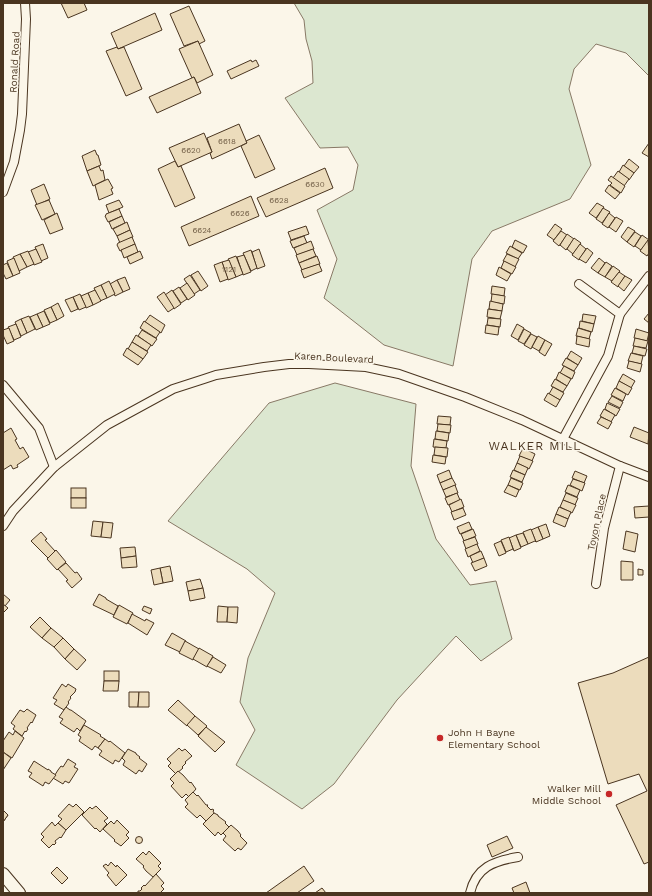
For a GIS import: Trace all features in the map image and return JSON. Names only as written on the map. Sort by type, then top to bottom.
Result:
[{"type":"main road","points":[[3,874],[19,893]]},
{"type":"street","name":"Ronald Road","points":[[3,192],[14,162],[22,114],[26,19],[25,3]]},
{"type":"street","points":[[563,438],[608,356],[620,314],[649,276]]},
{"type":"street","points":[[579,284],[620,314]]},
{"type":"street","name":"Karen Boulevard","points":[[3,526],[13,511],[54,467],[107,425],[173,390],[216,375],[289,364],[320,364],[366,367],[399,374],[465,397],[522,420],[620,466],[649,477]]},
{"type":"street","points":[[3,385],[39,428],[54,467]]},
{"type":"street","name":"Toyon Place","points":[[596,584],[604,528],[620,466]]},
{"type":"street","points":[[470,893],[472,884],[483,868],[502,860],[518,857]]},
{"type":"green space","points":[[294,3],[649,3],[649,76],[626,53],[596,44],[574,69],[569,89],[591,165],[570,199],[492,231],[472,259],[453,366],[384,345],[324,298],[337,259],[317,210],[353,190],[358,165],[348,147],[320,148],[285,98],[313,83],[312,61],[306,39],[304,20]]},
{"type":"green space","points":[[335,383],[416,404],[411,466],[436,539],[470,585],[496,581],[512,639],[481,661],[456,636],[397,700],[334,784],[302,809],[236,765],[255,730],[240,702],[248,658],[275,593],[247,569],[168,521],[269,403]]},
{"type":"building","points":[[61,3],[84,3],[87,10],[68,18]]},
{"type":"building","points":[[189,6],[205,41],[199,44],[198,41],[184,46],[170,14]]},
{"type":"building","points":[[155,13],[162,30],[118,49],[111,33]]},
{"type":"building","points":[[198,41],[213,75],[197,83],[194,77],[192,78],[179,49]]},
{"type":"building","points":[[117,47],[118,49],[124,47],[142,89],[126,96],[106,51]]},
{"type":"building","points":[[251,60],[252,62],[256,60],[259,66],[231,79],[227,71]]},
{"type":"building","points":[[194,77],[201,93],[157,113],[149,97]]},
{"type":"building","points":[[239,124],[247,143],[212,159],[210,153],[212,152],[207,138]]},
{"type":"building","points":[[204,133],[212,152],[178,167],[169,148]]},
{"type":"building","points":[[259,135],[275,169],[255,178],[241,146],[247,143],[246,141]]},
{"type":"building","points":[[649,143],[649,157],[642,153]]},
{"type":"building","points":[[95,150],[101,165],[87,171],[82,156]]},
{"type":"building","points":[[629,159],[639,167],[634,173],[624,166]]},
{"type":"building","points":[[175,161],[178,167],[181,166],[195,198],[175,207],[158,169]]},
{"type":"building","points":[[623,165],[634,173],[629,180],[619,172]]},
{"type":"building","points":[[99,166],[101,171],[103,170],[105,180],[93,186],[87,171]]},
{"type":"building","points":[[325,168],[333,188],[266,217],[257,198]]},
{"type":"building","points":[[618,171],[629,179],[624,186],[613,178]]},
{"type":"building","points":[[611,176],[625,186],[621,193],[610,185],[612,183],[608,180]]},
{"type":"building","points":[[108,179],[113,188],[111,189],[113,194],[99,200],[95,185]]},
{"type":"building","points":[[44,184],[50,199],[37,205],[31,190]]},
{"type":"building","points":[[609,185],[620,193],[615,199],[605,191]]},
{"type":"building","points":[[251,196],[259,216],[189,246],[181,227]]},
{"type":"building","points":[[49,200],[55,214],[42,220],[35,205]]},
{"type":"building","points":[[119,200],[123,207],[109,213],[106,205]]},
{"type":"building","points":[[597,203],[604,207],[596,218],[589,213]]},
{"type":"building","points":[[603,208],[610,212],[602,223],[596,219]]},
{"type":"building","points":[[119,209],[122,216],[108,222],[105,216],[106,214]]},
{"type":"building","points":[[57,213],[63,229],[50,234],[44,220]]},
{"type":"building","points":[[609,213],[615,218],[608,228],[602,224]]},
{"type":"building","points":[[122,216],[125,223],[112,229],[109,222]]},
{"type":"building","points":[[616,217],[623,221],[616,232],[609,227]]},
{"type":"building","points":[[127,222],[130,230],[117,236],[113,229]]},
{"type":"building","points":[[555,224],[562,229],[554,240],[547,235]]},
{"type":"building","points":[[306,226],[309,234],[291,240],[288,232]]},
{"type":"building","points":[[628,227],[635,231],[627,242],[621,237]]},
{"type":"building","points":[[130,230],[133,237],[120,243],[117,236]]},
{"type":"building","points":[[561,231],[567,235],[559,246],[553,241]]},
{"type":"building","points":[[635,232],[641,236],[634,247],[627,242]]},
{"type":"building","points":[[567,234],[574,239],[566,250],[560,245]]},
{"type":"building","points":[[642,235],[649,240],[641,250],[635,246]]},
{"type":"building","points":[[304,236],[307,243],[293,248],[290,241]]},
{"type":"building","points":[[132,237],[135,244],[120,251],[117,245],[118,243]]},
{"type":"building","points":[[574,238],[581,243],[573,254],[567,249]]},
{"type":"building","points":[[515,240],[527,246],[523,253],[512,247]]},
{"type":"building","points":[[648,240],[649,253],[647,256],[640,251]]},
{"type":"building","points":[[311,241],[314,249],[297,255],[294,248]]},
{"type":"building","points":[[43,244],[48,258],[41,261],[35,247]]},
{"type":"building","points":[[135,244],[138,252],[124,258],[121,250]]},
{"type":"building","points":[[580,244],[586,249],[579,260],[572,255]]},
{"type":"building","points":[[510,246],[522,253],[518,259],[506,253]]},
{"type":"building","points":[[587,248],[593,253],[586,263],[579,259]]},
{"type":"building","points":[[36,249],[42,262],[34,265],[28,252]]},
{"type":"building","points":[[259,249],[265,266],[257,269],[252,252]]},
{"type":"building","points":[[313,249],[316,256],[299,263],[296,255]]},
{"type":"building","points":[[251,250],[257,268],[251,271],[243,253]]},
{"type":"building","points":[[28,251],[34,264],[27,267],[20,254]]},
{"type":"building","points":[[140,251],[143,258],[130,264],[127,257]]},
{"type":"building","points":[[20,254],[27,267],[19,271],[13,257]]},
{"type":"building","points":[[507,254],[519,259],[515,267],[503,261]]},
{"type":"building","points":[[244,255],[251,272],[243,275],[237,257]]},
{"type":"building","points":[[236,256],[243,274],[236,277],[228,259]]},
{"type":"building","points":[[317,256],[320,264],[302,270],[299,263]]},
{"type":"building","points":[[14,258],[20,273],[13,276],[7,261]]},
{"type":"building","points":[[599,258],[605,263],[598,273],[591,268]]},
{"type":"building","points":[[229,260],[236,277],[228,280],[222,262]]},
{"type":"building","points":[[504,261],[516,267],[512,274],[501,268]]},
{"type":"building","points":[[222,262],[228,279],[220,282],[214,265]]},
{"type":"building","points":[[606,262],[612,266],[605,277],[598,273]]},
{"type":"building","points":[[7,263],[13,276],[6,279],[3,273],[3,265]]},
{"type":"building","points":[[319,264],[322,271],[304,278],[301,270]]},
{"type":"building","points":[[613,266],[620,271],[612,281],[605,277]]},
{"type":"building","points":[[499,267],[511,274],[507,281],[496,275]]},
{"type":"building","points":[[198,271],[208,286],[201,291],[191,275]]},
{"type":"building","points":[[619,272],[625,276],[618,287],[611,282]]},
{"type":"building","points":[[190,275],[200,290],[194,294],[184,279]]},
{"type":"building","points":[[625,276],[632,280],[624,291],[618,286]]},
{"type":"building","points":[[125,277],[130,289],[123,292],[117,280]]},
{"type":"building","points":[[117,280],[123,292],[115,296],[110,284]]},
{"type":"building","points":[[109,281],[115,294],[107,298],[101,285]]},
{"type":"building","points":[[187,283],[195,295],[188,300],[180,288]]},
{"type":"building","points":[[101,285],[107,298],[100,301],[94,288]]},
{"type":"building","points":[[492,286],[505,288],[504,296],[491,294]]},
{"type":"building","points":[[179,287],[187,299],[181,303],[173,291]]},
{"type":"building","points":[[95,290],[101,301],[93,305],[88,293]]},
{"type":"building","points":[[172,290],[181,304],[174,309],[165,295]]},
{"type":"building","points":[[164,292],[174,308],[168,312],[157,297]]},
{"type":"building","points":[[88,293],[93,305],[86,308],[81,296]]},
{"type":"building","points":[[80,294],[86,307],[79,310],[73,297]]},
{"type":"building","points":[[492,294],[505,296],[504,304],[491,302]]},
{"type":"building","points":[[73,297],[78,309],[71,312],[65,300]]},
{"type":"building","points":[[490,301],[503,304],[502,311],[489,309]]},
{"type":"building","points":[[58,303],[64,316],[57,320],[51,307]]},
{"type":"building","points":[[51,307],[57,320],[50,323],[44,310]]},
{"type":"building","points":[[488,309],[502,311],[500,319],[487,317]]},
{"type":"building","points":[[44,311],[50,324],[43,327],[37,314]]},
{"type":"building","points":[[649,313],[649,323],[644,319]]},
{"type":"building","points":[[37,314],[43,327],[36,330],[30,317]]},
{"type":"building","points":[[583,314],[596,316],[594,324],[582,321]]},
{"type":"building","points":[[150,315],[165,325],[161,333],[145,322]]},
{"type":"building","points":[[29,316],[35,329],[27,333],[21,319]]},
{"type":"building","points":[[488,318],[501,319],[500,327],[487,325]]},
{"type":"building","points":[[21,319],[27,333],[21,336],[15,322]]},
{"type":"building","points":[[144,321],[160,332],[156,338],[140,328]]},
{"type":"building","points":[[580,321],[594,324],[592,332],[579,328]]},
{"type":"building","points":[[16,324],[21,337],[14,340],[8,327]]},
{"type":"building","points":[[517,324],[524,328],[518,340],[511,336]]},
{"type":"building","points":[[486,325],[499,327],[498,335],[485,333]]},
{"type":"building","points":[[9,328],[14,341],[7,344],[3,335],[3,330]]},
{"type":"building","points":[[578,328],[591,332],[589,339],[576,336]]},
{"type":"building","points":[[524,329],[531,333],[524,344],[518,341]]},
{"type":"building","points":[[636,329],[649,333],[647,341],[634,338]]},
{"type":"building","points":[[142,330],[157,339],[152,346],[138,336]]},
{"type":"building","points":[[531,334],[537,337],[531,349],[524,345]]},
{"type":"building","points":[[136,335],[151,345],[147,351],[132,342]]},
{"type":"building","points":[[538,336],[545,340],[539,351],[532,347]]},
{"type":"building","points":[[577,336],[590,339],[589,347],[576,344]]},
{"type":"building","points":[[635,338],[648,341],[646,348],[633,346]]},
{"type":"building","points":[[545,340],[552,344],[545,356],[539,352]]},
{"type":"building","points":[[132,342],[148,352],[143,359],[128,349]]},
{"type":"building","points":[[634,346],[647,349],[645,356],[632,353]]},
{"type":"building","points":[[127,348],[143,359],[138,365],[123,355]]},
{"type":"building","points":[[571,351],[582,358],[578,365],[567,358]]},
{"type":"building","points":[[631,353],[643,356],[641,364],[628,361]]},
{"type":"building","points":[[566,358],[578,365],[574,371],[562,365]]},
{"type":"building","points":[[629,361],[642,364],[640,372],[627,368]]},
{"type":"building","points":[[564,366],[575,372],[572,379],[560,373]]},
{"type":"building","points":[[559,372],[571,379],[567,386],[556,379]]},
{"type":"building","points":[[623,374],[635,381],[631,388],[619,381]]},
{"type":"building","points":[[555,379],[567,386],[563,392],[551,386]]},
{"type":"building","points":[[619,381],[632,388],[628,395],[616,388]]},
{"type":"building","points":[[553,387],[564,393],[560,400],[549,394]]},
{"type":"building","points":[[615,388],[626,394],[623,401],[611,395]]},
{"type":"building","points":[[548,393],[560,400],[556,407],[544,400]]},
{"type":"building","points":[[612,396],[623,402],[620,408],[608,402]]},
{"type":"building","points":[[607,403],[620,409],[616,416],[605,409]]},
{"type":"building","points":[[604,409],[615,415],[611,422],[600,416]]},
{"type":"building","points":[[438,416],[451,417],[450,425],[437,424]]},
{"type":"building","points":[[601,417],[612,422],[608,429],[597,423]]},
{"type":"building","points":[[438,424],[451,425],[450,433],[437,431]]},
{"type":"building","points":[[634,427],[649,433],[648,444],[630,437]]},
{"type":"building","points":[[11,428],[20,449],[23,447],[29,457],[17,465],[18,467],[13,469],[11,465],[3,470],[3,433]]},
{"type":"building","points":[[436,431],[449,433],[448,441],[435,439]]},
{"type":"building","points":[[434,439],[447,441],[446,448],[433,447]]},
{"type":"building","points":[[435,447],[448,448],[447,457],[434,455]]},
{"type":"building","points":[[523,448],[535,454],[532,461],[519,456]]},
{"type":"building","points":[[433,455],[446,457],[445,464],[432,462]]},
{"type":"building","points":[[520,456],[533,461],[529,469],[517,463]]},
{"type":"building","points":[[517,463],[528,468],[525,475],[514,470]]},
{"type":"building","points":[[449,470],[452,478],[440,483],[437,475]]},
{"type":"building","points":[[513,470],[525,475],[522,482],[510,477]]},
{"type":"building","points":[[575,471],[587,476],[584,483],[572,478]]},
{"type":"building","points":[[452,478],[456,485],[443,490],[440,483]]},
{"type":"building","points":[[511,478],[523,483],[520,490],[508,485]]},
{"type":"building","points":[[573,479],[585,483],[582,491],[570,485]]},
{"type":"building","points":[[455,485],[458,493],[446,497],[443,490]]},
{"type":"building","points":[[508,485],[519,490],[516,497],[504,492]]},
{"type":"building","points":[[568,485],[580,490],[577,497],[565,492]]},
{"type":"building","points":[[71,488],[86,488],[86,498],[71,498]]},
{"type":"building","points":[[457,493],[460,500],[448,505],[445,498]]},
{"type":"building","points":[[566,493],[578,498],[575,505],[563,500]]},
{"type":"building","points":[[71,498],[86,498],[86,508],[71,508]]},
{"type":"building","points":[[461,499],[464,507],[452,512],[449,505]]},
{"type":"building","points":[[563,500],[576,505],[572,513],[560,507]]},
{"type":"building","points":[[649,506],[649,517],[635,518],[634,507]]},
{"type":"building","points":[[559,507],[571,512],[568,519],[556,514]]},
{"type":"building","points":[[463,508],[466,515],[454,520],[451,512]]},
{"type":"building","points":[[556,514],[568,519],[565,527],[553,522]]},
{"type":"building","points":[[93,521],[103,522],[101,537],[91,536]]},
{"type":"building","points":[[103,522],[113,523],[111,538],[101,537]]},
{"type":"building","points":[[469,522],[472,529],[460,534],[457,527]]},
{"type":"building","points":[[546,524],[550,536],[543,539],[538,527]]},
{"type":"building","points":[[538,527],[543,539],[536,542],[531,530]]},
{"type":"building","points":[[473,529],[476,536],[464,541],[461,534]]},
{"type":"building","points":[[531,529],[536,542],[535,541],[528,544],[523,532]]},
{"type":"building","points":[[626,531],[638,534],[635,552],[623,549]]},
{"type":"building","points":[[41,532],[47,539],[45,540],[55,551],[48,558],[31,541]]},
{"type":"building","points":[[523,533],[528,544],[521,547],[516,535]]},
{"type":"building","points":[[516,535],[521,548],[514,551],[509,538]]},
{"type":"building","points":[[475,537],[478,544],[466,549],[463,541]]},
{"type":"building","points":[[509,537],[513,549],[506,552],[501,540]]},
{"type":"building","points":[[501,541],[506,553],[499,556],[494,544]]},
{"type":"building","points":[[477,544],[480,551],[468,557],[465,549]]},
{"type":"building","points":[[135,547],[136,556],[121,558],[120,548]]},
{"type":"building","points":[[56,550],[66,562],[57,570],[47,559]]},
{"type":"building","points":[[481,551],[484,558],[473,563],[470,556]]},
{"type":"building","points":[[136,556],[137,567],[122,568],[121,558]]},
{"type":"building","points":[[484,558],[487,566],[475,571],[471,563]]},
{"type":"building","points":[[621,561],[633,562],[633,580],[621,580]]},
{"type":"building","points":[[66,563],[75,573],[77,572],[82,579],[72,588],[66,581],[68,580],[58,569]]},
{"type":"building","points":[[170,566],[173,581],[163,583],[160,568]]},
{"type":"building","points":[[160,568],[163,583],[154,585],[151,570]]},
{"type":"building","points":[[638,569],[643,570],[643,575],[638,575]]},
{"type":"building","points":[[200,579],[203,588],[188,591],[186,582]]},
{"type":"building","points":[[203,588],[205,598],[190,601],[188,591]]},
{"type":"building","points":[[3,594],[10,600],[5,606],[3,604]]},
{"type":"building","points":[[99,594],[118,606],[114,615],[93,605]]},
{"type":"building","points":[[3,604],[8,608],[3,613]]},
{"type":"building","points":[[119,605],[133,613],[127,624],[113,617]]},
{"type":"building","points":[[144,606],[152,609],[150,614],[142,610]]},
{"type":"building","points":[[218,606],[228,607],[227,622],[217,622]]},
{"type":"building","points":[[228,607],[238,607],[237,623],[227,622]]},
{"type":"building","points":[[132,614],[145,621],[146,619],[154,623],[147,635],[128,623]]},
{"type":"building","points":[[40,617],[51,628],[42,638],[30,627]]},
{"type":"building","points":[[51,628],[63,638],[54,647],[42,638]]},
{"type":"building","points":[[172,633],[186,641],[180,652],[165,645]]},
{"type":"building","points":[[63,638],[74,649],[65,659],[54,647]]},
{"type":"building","points":[[185,641],[199,649],[193,660],[179,653]]},
{"type":"building","points":[[199,648],[213,656],[207,667],[193,659]]},
{"type":"building","points":[[74,649],[86,660],[77,670],[65,659]]},
{"type":"building","points":[[213,657],[226,665],[221,673],[207,666]]},
{"type":"building","points":[[649,657],[649,862],[644,864],[616,805],[647,791],[639,774],[608,784],[578,683],[613,673]]},
{"type":"building","points":[[104,671],[119,671],[119,681],[104,681]]},
{"type":"building","points":[[104,681],[119,681],[118,691],[103,691]]},
{"type":"building","points":[[62,684],[66,687],[68,684],[76,689],[70,697],[69,703],[64,710],[54,704],[57,700],[53,698]]},
{"type":"building","points":[[129,692],[139,692],[138,707],[129,707]]},
{"type":"building","points":[[139,692],[149,692],[149,707],[138,707]]},
{"type":"building","points":[[178,700],[195,716],[187,726],[168,710]]},
{"type":"building","points":[[66,707],[86,721],[80,731],[77,728],[74,732],[60,723],[63,719],[59,717]]},
{"type":"building","points":[[27,709],[36,715],[22,736],[13,729],[15,726],[11,723],[20,710],[24,712]]},
{"type":"building","points":[[195,716],[207,726],[198,735],[187,725]]},
{"type":"building","points":[[84,725],[105,739],[98,748],[95,746],[92,750],[79,741],[81,737],[78,735]]},
{"type":"building","points":[[206,727],[225,742],[215,752],[198,736]]},
{"type":"building","points":[[15,731],[24,738],[12,758],[3,752],[3,741],[9,732],[13,735]]},
{"type":"building","points":[[105,739],[109,742],[110,741],[125,753],[119,762],[115,760],[113,764],[99,755],[102,751],[98,748]]},
{"type":"building","points":[[179,748],[182,751],[185,749],[192,756],[185,762],[186,763],[182,767],[183,768],[176,774],[168,766],[171,763],[167,759]]},
{"type":"building","points":[[128,749],[136,753],[140,757],[139,758],[147,764],[142,772],[139,770],[136,774],[123,765],[125,761],[122,758]]},
{"type":"building","points":[[3,752],[11,758],[3,770]]},
{"type":"building","points":[[68,759],[76,764],[74,767],[78,769],[69,783],[65,781],[63,784],[53,778]]},
{"type":"building","points":[[34,761],[56,775],[49,784],[45,782],[43,786],[29,777],[32,773],[28,771]]},
{"type":"building","points":[[178,771],[190,783],[191,782],[196,789],[189,797],[186,794],[182,798],[171,786],[174,783],[170,779]]},
{"type":"building","points":[[193,792],[197,796],[198,795],[206,805],[208,805],[207,806],[211,810],[214,810],[214,813],[206,821],[200,815],[197,818],[185,807],[188,804],[185,800]]},
{"type":"building","points":[[69,804],[73,807],[76,804],[84,812],[66,830],[58,823],[62,819],[58,816]]},
{"type":"building","points":[[96,806],[108,818],[104,821],[107,824],[100,832],[96,828],[95,829],[82,815],[90,807],[92,809]]},
{"type":"building","points":[[3,810],[8,815],[3,822]]},
{"type":"building","points":[[3,810],[8,815],[3,822]]},
{"type":"building","points":[[214,813],[226,822],[225,823],[229,827],[221,835],[218,832],[215,836],[203,824]]},
{"type":"building","points":[[117,820],[129,832],[126,835],[129,838],[121,846],[103,829],[111,821],[114,824]]},
{"type":"building","points":[[52,822],[55,826],[58,823],[66,830],[61,838],[60,837],[55,841],[56,843],[49,848],[41,840],[44,837],[41,834]]},
{"type":"building","points":[[231,825],[238,831],[241,835],[240,836],[247,843],[241,850],[238,848],[235,851],[223,840],[226,836],[223,833]]},
{"type":"building","points":[[139,836],[143,840],[139,844],[135,840]]},
{"type":"building","points":[[507,836],[513,848],[492,857],[487,845]]},
{"type":"building","points":[[149,851],[161,863],[158,866],[161,869],[153,877],[136,859],[143,852],[146,855]]},
{"type":"building","points":[[111,862],[116,867],[117,865],[127,875],[116,886],[107,875],[109,873],[103,866],[106,864],[108,866]]},
{"type":"building","points":[[304,866],[314,881],[297,893],[266,893]]},
{"type":"building","points":[[57,867],[68,878],[62,884],[51,873]]},
{"type":"building","points":[[156,874],[164,883],[161,886],[164,889],[160,893],[138,893],[138,891],[140,891],[142,889],[141,888],[144,885],[145,886]]},
{"type":"building","points":[[526,882],[530,893],[514,893],[512,888]]},
{"type":"building","points":[[322,888],[326,893],[315,893]]},
{"type":"place","name":"John H Bayne Elementary School","points":[[440,738]]},
{"type":"place","name":"Walker Mill Middle School","points":[[609,794]]},
{"type":"district","name":"WALKER MILL","points":[[535,446]]}]
